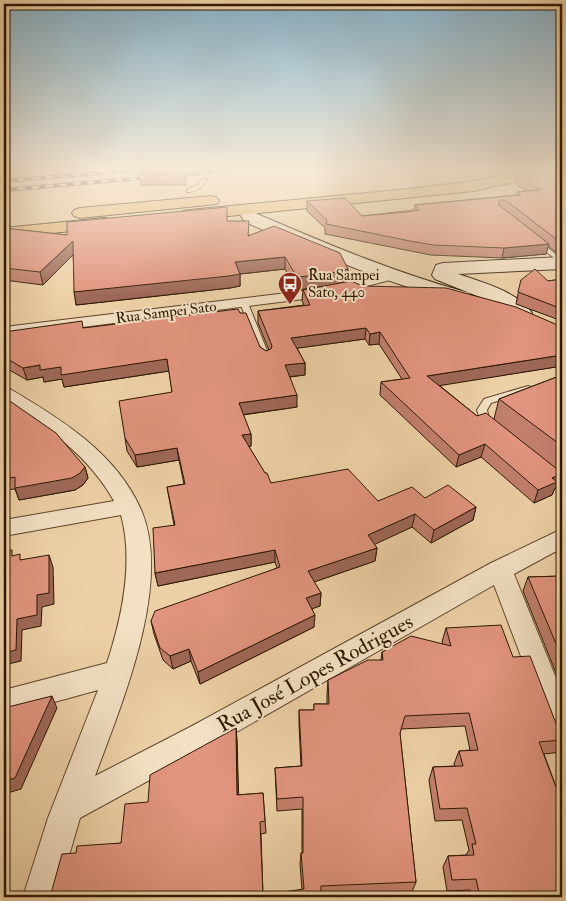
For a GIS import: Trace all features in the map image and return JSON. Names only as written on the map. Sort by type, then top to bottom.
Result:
[{"type":"main road","points":[[89,211],[90,218]]},
{"type":"main road","points":[[4,233],[141,211]]},
{"type":"main road","points":[[4,220],[225,211]]},
{"type":"main road","points":[[246,211],[252,218],[389,276],[529,317],[510,304],[478,288],[304,230],[294,222],[290,211]]},
{"type":"main road","points":[[389,276],[426,270],[534,266],[559,269]]},
{"type":"main road","points":[[434,290],[478,288],[559,269]]},
{"type":"street","name":"Rua Sampei Sato","points":[[328,292],[389,276]]},
{"type":"street","name":"Rua Sampei Sato","points":[[4,332],[328,292],[434,290]]},
{"type":"street","points":[[4,393],[39,413],[88,452],[104,469],[128,506],[137,536],[139,576],[133,624],[118,672],[68,807],[40,897]]},
{"type":"street","points":[[4,528],[128,506]]},
{"type":"street","name":"Rua José Lopes Rodrigues","points":[[68,807],[202,736],[500,570],[562,538]]},
{"type":"street","points":[[500,570],[562,728]]},
{"type":"street","points":[[4,703],[118,672]]},
{"type":"lane","points":[[531,237],[559,269]]},
{"type":"lane","points":[[244,303],[266,358]]},
{"type":"lane","points":[[500,433],[485,418],[482,410],[488,401],[534,387]]},
{"type":"building","points":[[184,211],[227,211],[227,221],[249,221],[248,236],[274,226],[340,253],[348,269],[328,274],[297,277],[285,257],[235,262],[240,274],[229,276],[74,292],[73,241],[40,272],[4,268],[4,228],[67,235],[67,222]]},
{"type":"building","points":[[318,211],[357,211],[362,216],[407,212],[507,211],[549,244],[504,248],[433,245],[326,224],[327,220]]},
{"type":"building","points":[[519,211],[562,211],[562,242]]},
{"type":"building","points":[[535,269],[548,281],[562,279],[562,309],[518,292],[521,280]]},
{"type":"building","points":[[351,281],[363,286],[446,288],[516,307],[562,327],[562,355],[427,376],[477,416],[486,413],[562,474],[552,478],[557,482],[538,490],[485,444],[459,455],[381,382],[410,378],[380,332],[370,334],[366,328],[291,338],[305,363],[285,365],[297,395],[239,403],[251,434],[242,435],[265,473],[267,473],[271,483],[348,469],[378,501],[412,487],[425,498],[448,485],[476,507],[434,530],[415,514],[368,535],[377,548],[308,571],[321,593],[306,598],[315,615],[198,672],[189,649],[170,656],[160,648],[151,621],[155,611],[280,567],[275,550],[155,573],[153,528],[175,525],[167,487],[185,484],[177,448],[135,455],[125,438],[119,401],[172,392],[167,359],[61,375],[61,367],[40,370],[40,365],[23,368],[4,357],[4,332],[82,321],[83,328],[238,309],[240,313],[246,313],[260,347],[266,351],[271,349],[272,346],[258,311],[310,305],[303,290]]},
{"type":"building","points":[[562,375],[562,446],[499,399]]},
{"type":"building","points":[[4,397],[56,433],[85,467],[80,473],[72,478],[15,488],[15,477],[4,479]]},
{"type":"building","points":[[12,550],[12,556],[20,554],[20,560],[49,555],[49,593],[37,595],[37,615],[17,619],[16,650],[4,653],[4,551]]},
{"type":"building","points":[[562,576],[562,658],[528,577]]},
{"type":"building","points":[[501,625],[513,657],[530,656],[557,726],[562,727],[562,740],[539,742],[562,803],[562,897],[480,897],[476,879],[452,880],[448,856],[474,855],[472,844],[476,844],[467,808],[440,809],[433,767],[463,766],[459,751],[478,750],[469,713],[405,716],[400,733],[416,882],[321,886],[321,897],[50,897],[62,854],[76,853],[77,846],[121,843],[125,804],[148,802],[150,775],[236,728],[237,795],[263,793],[265,821],[260,822],[263,895],[304,889],[301,853],[303,853],[303,797],[277,799],[275,768],[302,766],[299,710],[314,710],[314,704],[329,704],[328,680],[368,660],[383,660],[382,652],[411,636],[451,646],[446,628]]},
{"type":"building","points":[[52,696],[15,778],[4,781],[4,708]]},
{"type":"place","name":"Rua Sampei Sato, 440","points":[[290,305]]}]
